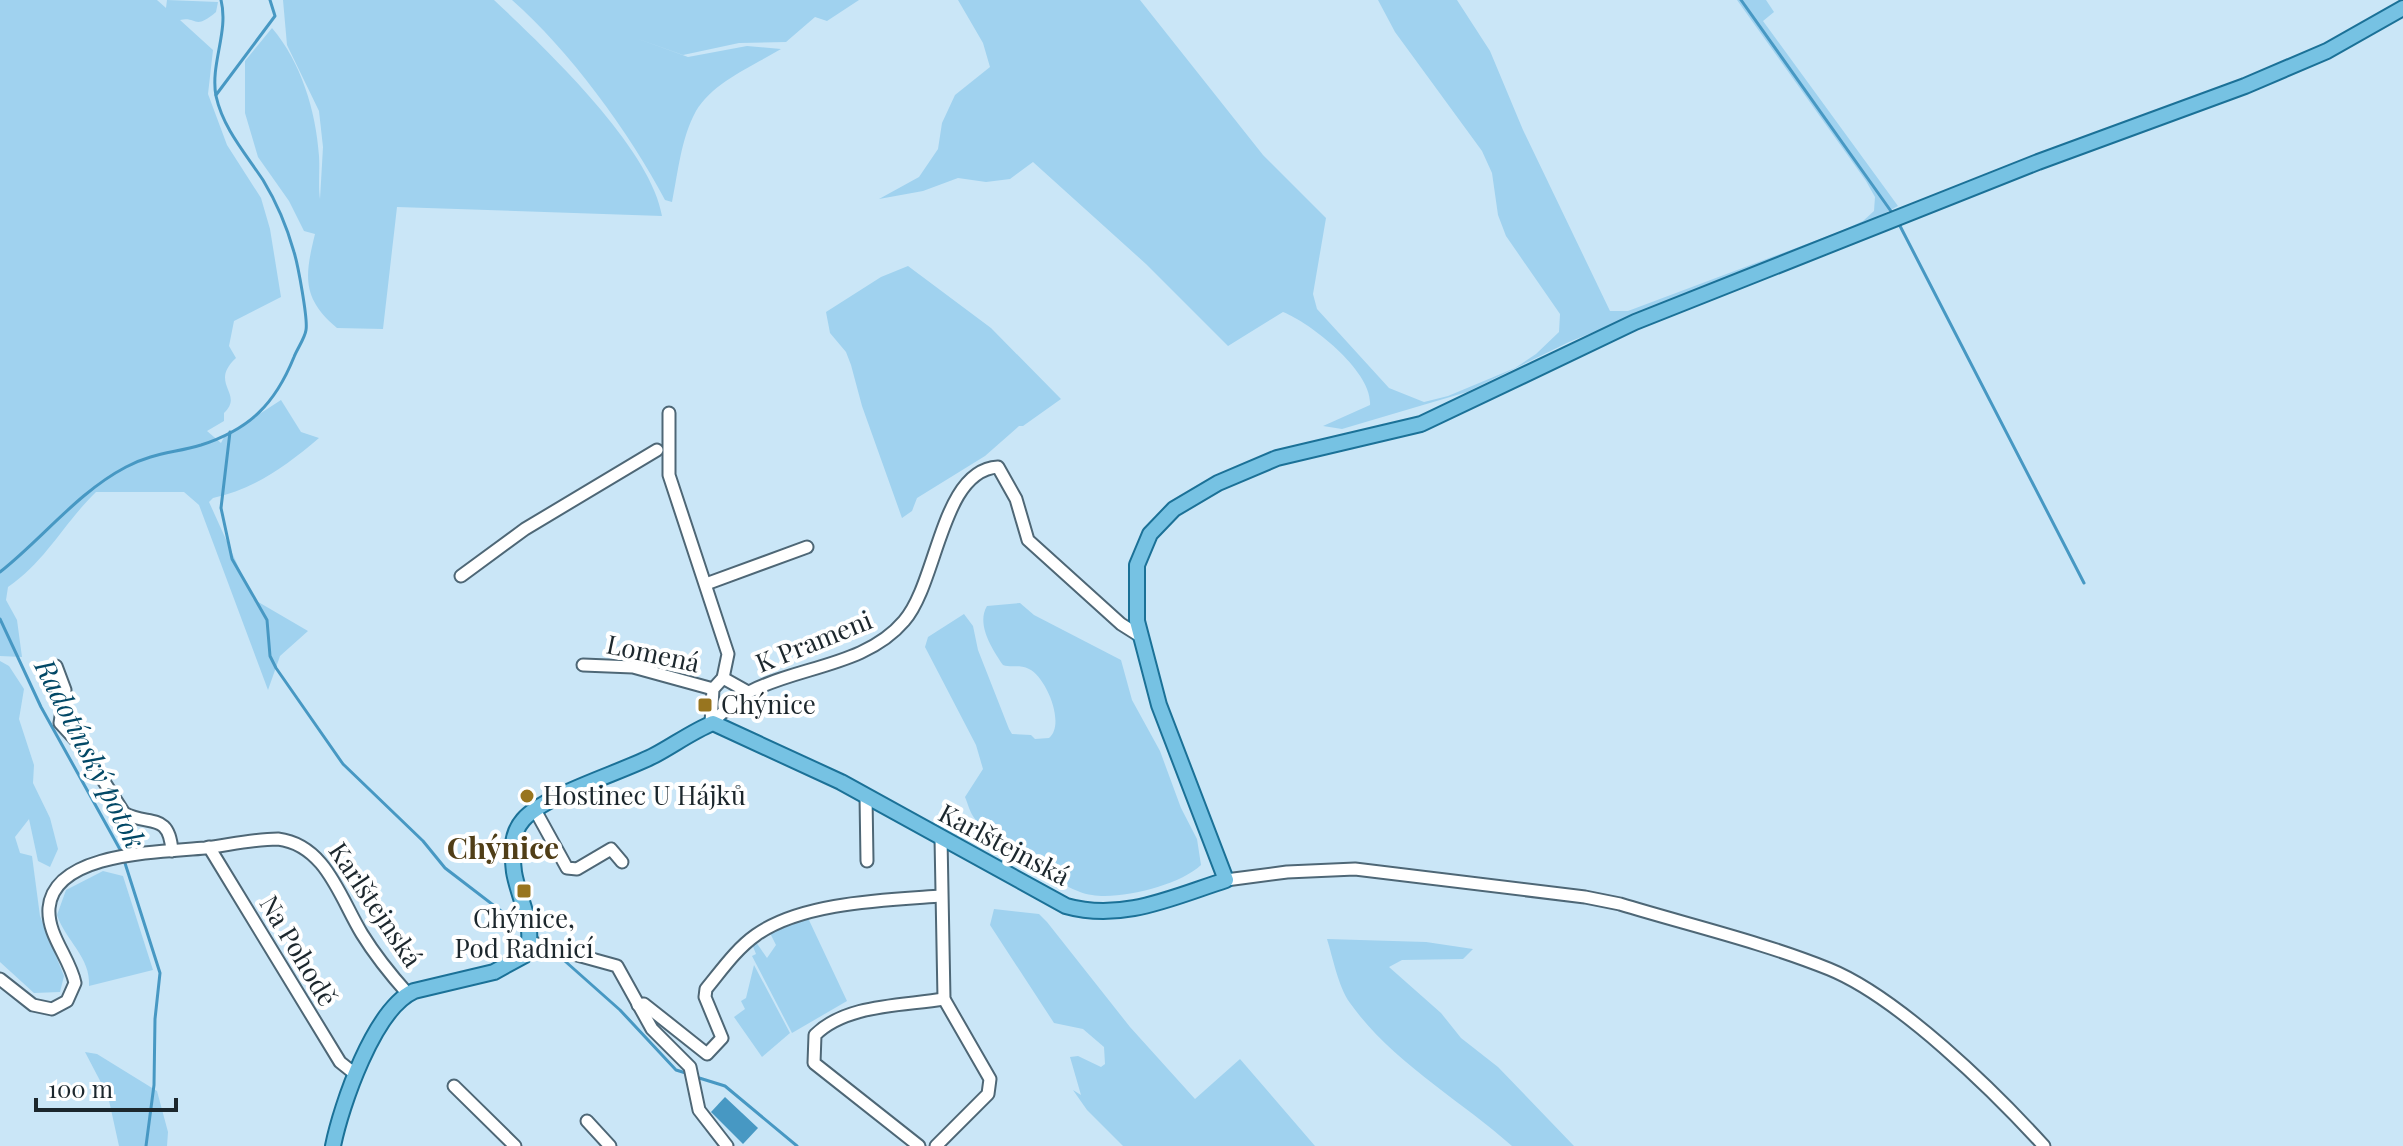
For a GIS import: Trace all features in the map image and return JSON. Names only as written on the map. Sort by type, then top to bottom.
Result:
[{"type":"main road","points":[[1226,880],[1159,705],[1140,636],[1135,583],[1137,565],[1150,534],[1174,509],[1218,483],[1305,450],[1421,424],[1635,322],[2038,162],[2245,86],[2327,51],[2403,8]]},
{"type":"main road","points":[[530,942],[515,876],[512,846],[521,822],[535,810],[653,756],[711,723]]},
{"type":"main road","name":"Karlštejnská","points":[[711,723],[866,796],[1029,888],[1074,908],[1112,913],[1135,910],[1226,880]]},
{"type":"main road","name":"Karlštejnská","points":[[408,994],[507,967],[525,955],[530,942]]},
{"type":"main road","points":[[333,1146],[355,1074],[376,1035],[408,994]]},
{"type":"street","points":[[669,413],[669,475],[728,654],[723,678],[713,689],[711,723]]},
{"type":"street","points":[[461,576],[525,529],[657,450]]},
{"type":"street","name":"K Prameni","points":[[748,692],[858,654],[893,633],[925,588],[953,503],[966,483],[986,467],[998,467],[1006,476],[1028,540],[1121,624],[1140,636]]},
{"type":"street","points":[[706,584],[807,547]]},
{"type":"street","name":"Lomená","points":[[583,665],[633,667],[713,689]]},
{"type":"street","points":[[56,666],[65,686],[60,719],[64,730],[82,747],[124,813],[155,821],[167,828],[172,851]]},
{"type":"street","points":[[711,723],[748,692],[723,678]]},
{"type":"street","points":[[866,796],[867,861]]},
{"type":"street","points":[[535,810],[567,868],[577,869],[611,849],[622,862]]},
{"type":"street","points":[[936,1146],[988,1094],[990,1079],[944,999],[941,838]]},
{"type":"street","name":"Karlštejnská","points":[[0,979],[33,1005],[52,1009],[67,1001],[75,983],[53,930],[49,905],[67,877],[132,853],[278,839],[305,847],[320,861],[363,937],[408,994]]},
{"type":"street","name":"Na Pohodě","points":[[209,847],[340,1062],[355,1074]]},
{"type":"street","points":[[1226,880],[1355,869],[1585,897],[1620,904],[1829,969],[1894,1007],[1980,1082],[2044,1146]]},
{"type":"street","points":[[638,1005],[644,1004],[707,1054],[722,1038],[705,997],[706,989],[758,933],[809,914],[863,902],[941,896]]},
{"type":"street","points":[[530,942],[613,963],[652,1029],[690,1067],[699,1110],[727,1146]]},
{"type":"street","points":[[919,1146],[814,1063],[815,1035],[825,1025],[853,1013],[944,999]]},
{"type":"street","points":[[454,1086],[515,1146]]},
{"type":"street","points":[[587,1121],[610,1146]]},
{"type":"shaded area","points":[[0,0],[157,0],[166,8],[167,0],[218,2],[216,12],[203,21],[180,20],[213,50],[208,94],[227,145],[261,198],[270,229],[281,297],[234,321],[229,346],[236,358],[225,375],[231,400],[224,413],[224,421],[207,431],[221,443],[224,437],[281,400],[301,432],[319,438],[270,475],[209,502],[253,599],[308,631],[280,656],[268,690],[199,505],[184,492],[96,492],[34,565],[8,587],[6,600],[17,620],[22,657],[0,656]]},
{"type":"shaded area","points":[[283,0],[494,0],[567,72],[617,130],[654,189],[662,216],[397,207],[383,329],[337,328],[317,306],[309,285],[309,262],[315,234],[304,231],[289,201],[258,157],[245,113],[245,61],[272,28],[299,72],[310,105],[317,139],[320,199],[323,147],[319,111],[287,45]]},
{"type":"shaded area","points":[[512,0],[859,0],[827,21],[815,17],[786,42],[739,43],[683,55],[630,36],[688,57],[747,46],[781,49],[723,83],[703,101],[691,121],[683,144],[672,202],[665,200],[597,94],[555,43]]},
{"type":"shaded area","points":[[958,0],[1140,0],[1263,155],[1326,218],[1313,294],[1317,309],[1389,388],[1424,402],[1448,396],[1515,368],[1536,354],[1559,332],[1560,314],[1506,236],[1498,215],[1492,173],[1482,151],[1395,32],[1378,0],[1457,0],[1490,51],[1523,130],[1610,311],[1628,311],[1841,231],[1863,221],[1874,211],[1875,197],[1866,181],[1737,0],[1766,0],[1774,12],[1763,21],[1898,206],[1872,220],[1569,342],[1467,392],[1342,429],[1323,426],[1370,405],[1362,378],[1338,350],[1309,327],[1283,312],[1228,346],[1146,264],[1033,162],[1010,179],[986,182],[958,178],[923,191],[879,199],[919,177],[938,149],[942,123],[955,95],[990,67],[983,43]]},
{"type":"shaded area","points":[[908,266],[991,328],[1061,399],[1019,426],[985,456],[917,498],[912,511],[902,518],[862,406],[851,365],[846,352],[830,333],[826,312],[881,277]]},
{"type":"shaded area","points":[[1020,603],[1034,615],[1121,660],[1132,700],[1160,751],[1181,808],[1197,839],[1201,865],[1191,872],[1165,885],[1134,893],[1104,896],[1080,892],[1029,864],[996,840],[973,817],[965,797],[983,769],[976,745],[925,647],[928,637],[964,614],[973,626],[978,650],[1012,734],[1031,735],[1035,739],[1049,738],[1054,731],[1055,712],[1042,681],[1029,669],[1003,665],[984,628],[987,606]]},
{"type":"shaded area","points":[[0,661],[9,666],[24,689],[19,719],[34,765],[33,783],[50,818],[58,849],[50,867],[38,861],[29,819],[15,837],[20,853],[32,856],[40,916],[64,976],[60,992],[34,993],[0,962]]},
{"type":"shaded area","points":[[103,871],[123,876],[153,970],[89,986],[82,957],[57,915],[66,890]]},
{"type":"shaded area","points":[[994,909],[1039,914],[1130,1027],[1195,1099],[1240,1059],[1315,1146],[1123,1146],[1087,1110],[1073,1090],[1081,1095],[1070,1057],[1078,1056],[1101,1067],[1105,1064],[1104,1047],[1083,1029],[1054,1023],[990,925]]},
{"type":"shaded area","points":[[808,918],[847,1001],[792,1033],[752,956],[756,954],[752,944],[756,942],[767,958],[776,945],[770,933]]},
{"type":"shaded area","points":[[1327,939],[1426,942],[1473,949],[1463,959],[1402,960],[1389,967],[1441,1013],[1461,1038],[1498,1067],[1574,1146],[1512,1146],[1406,1062],[1350,1003],[1339,980]]},
{"type":"shaded area","points":[[754,965],[790,1033],[762,1057],[734,1017],[745,1009],[741,1001],[746,998]]},
{"type":"shaded area","points":[[85,1052],[97,1054],[157,1091],[168,1132],[167,1146],[119,1146],[108,1096]]},
{"type":"shaded area","points":[[725,1097],[758,1128],[743,1144],[711,1112]]},
{"type":"waterway","name":"Radotínský potok","points":[[0,572],[109,477],[145,459],[218,439],[247,423],[278,388],[304,336],[304,304],[288,233],[268,189],[229,130],[216,96],[215,72],[223,24],[221,0]]},
{"type":"waterway","points":[[216,95],[275,16],[270,0]]},
{"type":"waterway","points":[[1741,0],[1893,214]]},
{"type":"waterway","points":[[1899,224],[2084,583]]},
{"type":"waterway","points":[[230,432],[221,508],[232,559],[267,620],[270,656],[276,668],[343,764],[423,841],[445,868],[522,927]]},
{"type":"waterway","name":"Radotínský potok","points":[[0,619],[41,707],[122,853]]},
{"type":"waterway","name":"Radotínský potok","points":[[124,860],[160,973],[155,1019],[154,1085],[146,1146]]},
{"type":"waterway","points":[[557,954],[620,1010],[676,1070],[689,1074]]},
{"type":"waterway","points":[[696,1077],[725,1086],[797,1146]]},
{"type":"place","name":"Chýnice","points":[[705,705]]},
{"type":"place","name":"Hostinec U Hájků","points":[[527,796]]},
{"type":"place","name":"Chýnice, Pod Radnicí","points":[[524,891]]},
{"type":"district","name":"Chýnice","points":[[503,849]]}]
